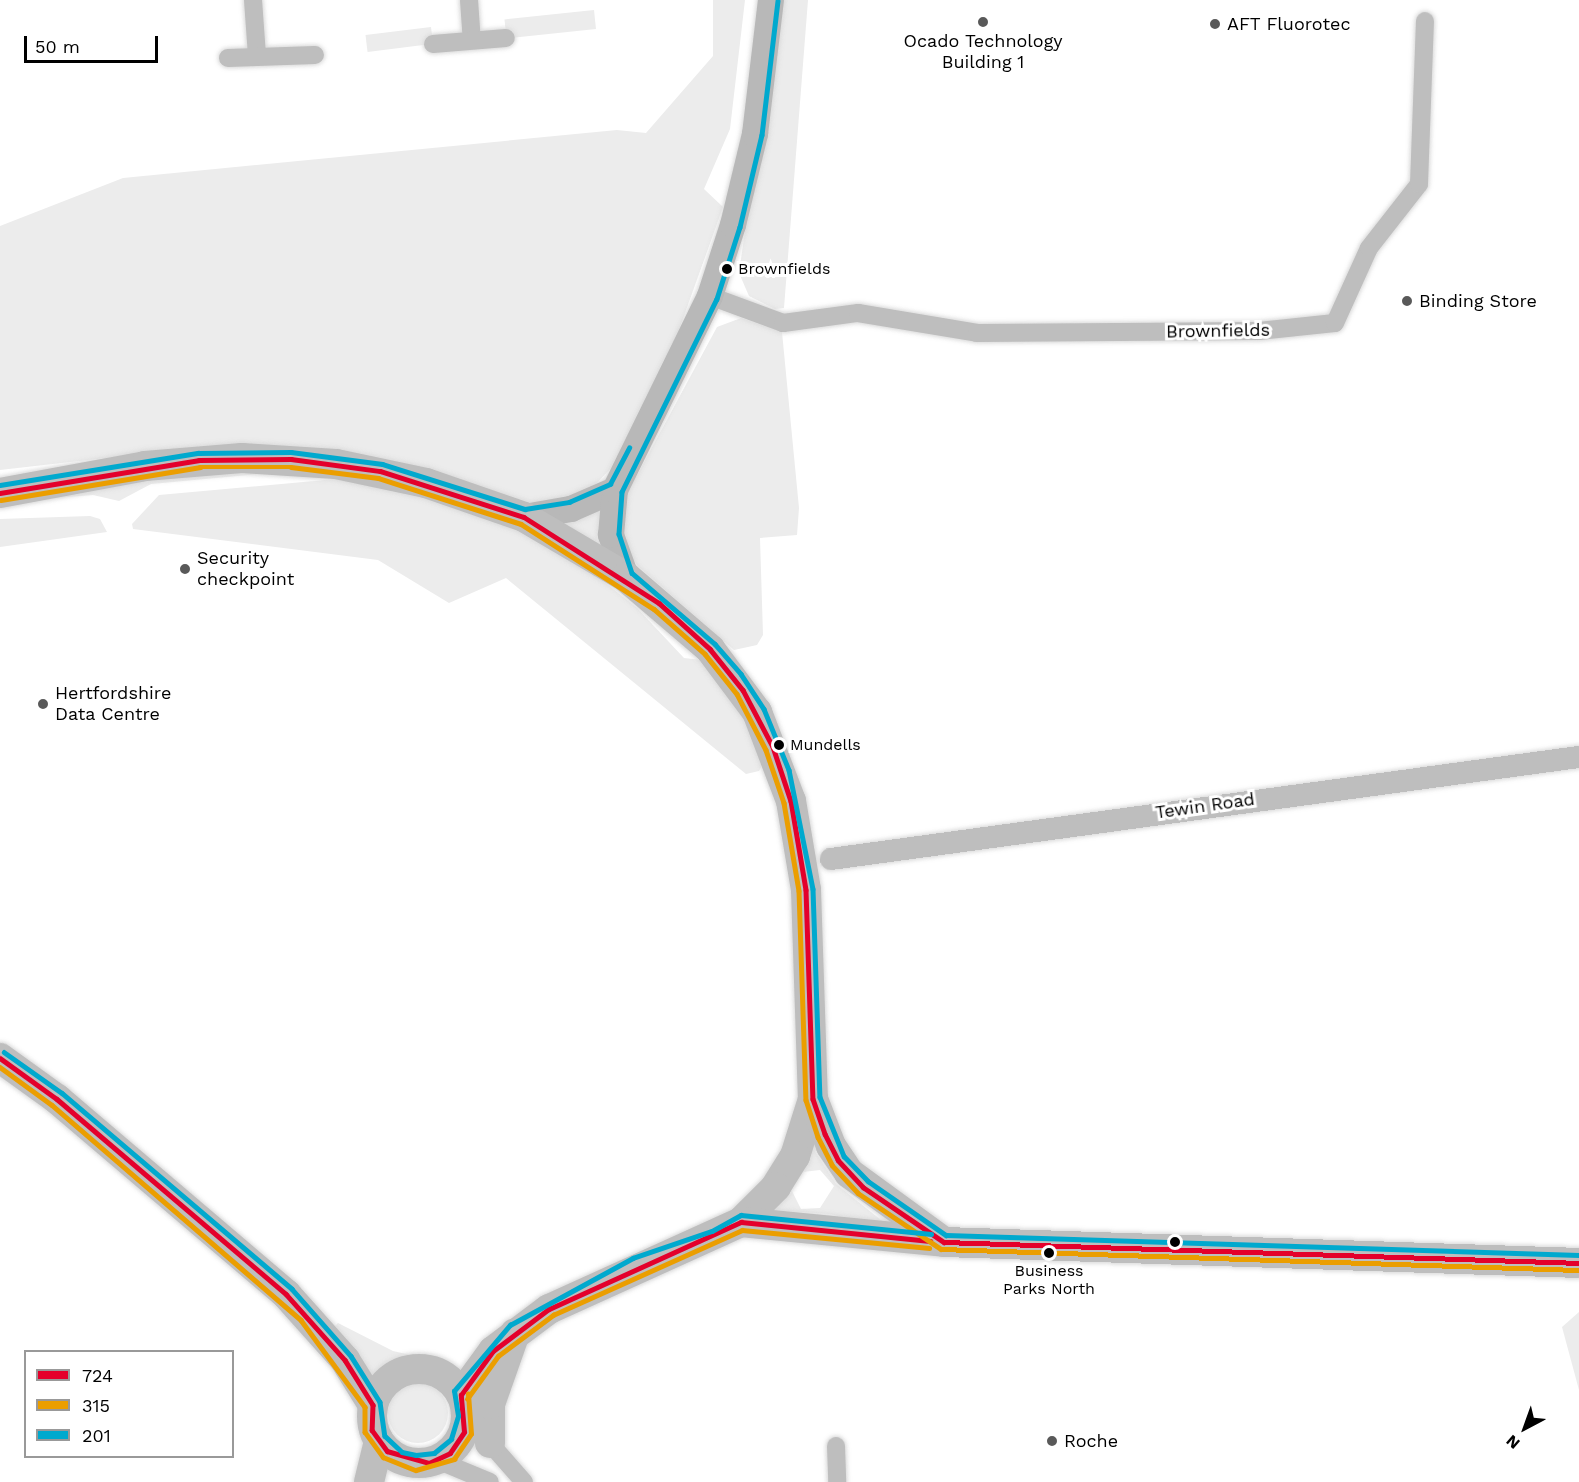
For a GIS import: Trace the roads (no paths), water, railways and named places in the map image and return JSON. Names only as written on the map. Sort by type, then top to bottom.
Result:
[{"type":"main road","points":[[626,577],[610,535],[615,490],[710,296],[755,134],[771,0]]},
{"type":"main road","points":[[0,493],[188,461],[291,459],[380,471],[524,518],[626,577],[710,649],[743,690],[779,764],[800,840],[806,890],[813,1099],[831,1146],[849,1173],[944,1242]]},
{"type":"main road","points":[[524,518],[571,509],[615,490]]},
{"type":"main road","points":[[0,1058],[57,1099],[286,1294],[345,1360],[373,1405]]},
{"type":"main road","points":[[464,1406],[438,1373],[413,1368],[380,1386],[373,1405],[372,1430],[379,1441],[398,1459],[416,1468],[458,1443],[464,1406],[515,1330],[592,1286],[741,1222],[790,1164],[813,1099]]},
{"type":"main road","points":[[741,1222],[944,1242],[1579,1263]]},
{"type":"main road","points":[[490,1443],[490,1404],[515,1330]]},
{"type":"main road","points":[[369,1482],[379,1441]]},
{"type":"street","points":[[254,0],[257,56]]},
{"type":"street","points":[[468,0],[472,39]]},
{"type":"street","name":"Brownfields","points":[[710,296],[783,323],[858,313],[977,333],[1259,331],[1335,323],[1369,248],[1419,184],[1425,21]]},
{"type":"street","points":[[433,44],[506,38]]},
{"type":"street","points":[[228,58],[315,56]]},
{"type":"street","name":"Tewin Road","points":[[831,859],[1579,757]]},
{"type":"street","points":[[800,840],[831,859],[806,890]]},
{"type":"street","points":[[464,1406],[490,1443],[524,1482]]},
{"type":"street","points":[[836,1446],[837,1482]]},
{"type":"street","points":[[416,1468],[490,1482]]},
{"type":"place","name":"Ocado Technology Building 1","points":[[983,22]]},
{"type":"place","name":"AFT Fluorotec","points":[[1215,24]]},
{"type":"place","name":"Brownfields","points":[[727,269]]},
{"type":"place","name":"Binding Store","points":[[1407,301]]},
{"type":"place","name":"Security checkpoint","points":[[185,569]]},
{"type":"place","name":"Hertfordshire Data Centre","points":[[43,704]]},
{"type":"place","name":"Mundells","points":[[779,745]]},
{"type":"place","name":"Business Parks North","points":[[1049,1253]]},
{"type":"place","name":"Roche","points":[[1052,1441]]}]
